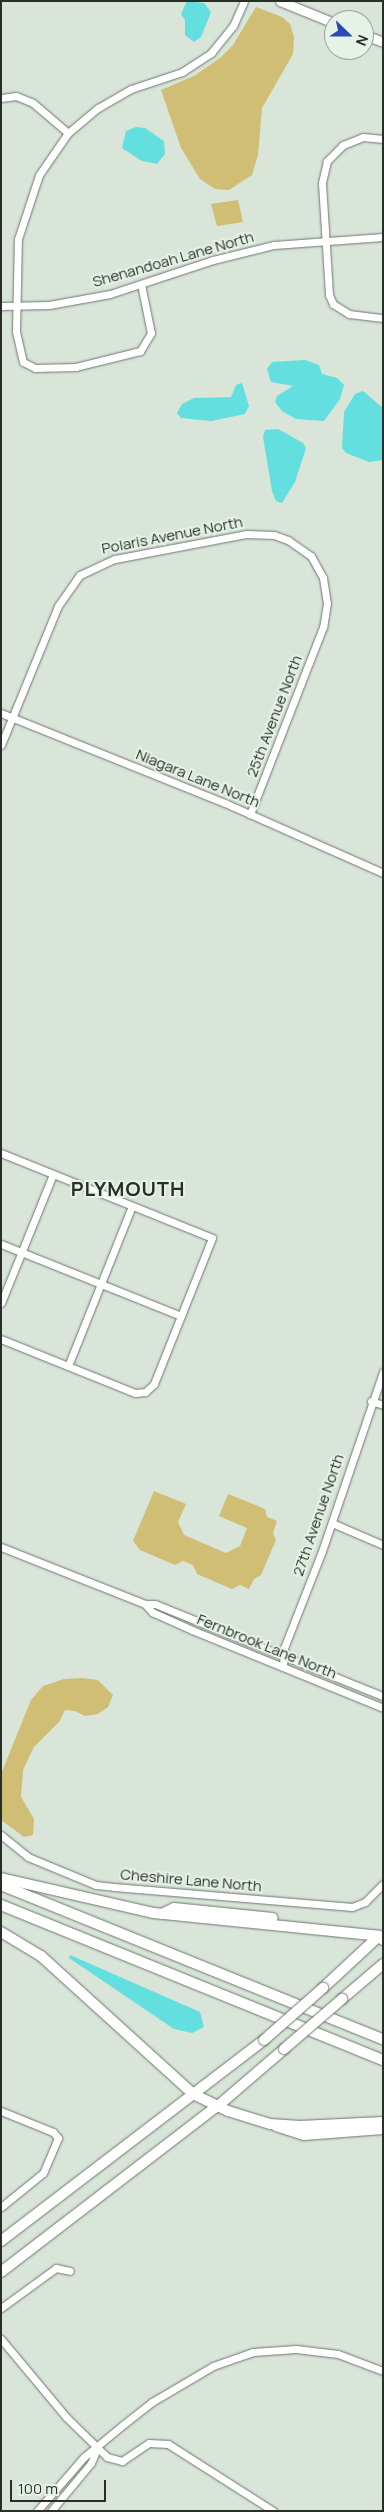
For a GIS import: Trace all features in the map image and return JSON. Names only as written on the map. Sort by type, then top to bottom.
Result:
[{"type":"highway","points":[[1,1878],[162,1914],[381,1936]]},
{"type":"highway","points":[[1,1885],[383,2039]]},
{"type":"highway","points":[[1,1905],[383,2060]]},
{"type":"highway","points":[[1,1932],[41,1956],[194,2094],[288,2133],[304,2135],[383,2129]]},
{"type":"highway","points":[[1,2241],[264,2040],[381,1936]]},
{"type":"highway","points":[[1,2272],[219,2105],[383,1964]]},
{"type":"highway","points":[[270,2124],[300,2126],[383,2122]]},
{"type":"main road","points":[[280,1],[324,19]]},
{"type":"street","points":[[141,284],[150,325],[149,340],[140,351],[96,363],[43,369],[28,366],[17,348],[18,239],[23,216],[39,174],[68,133],[118,96],[182,72],[197,63],[222,40],[244,1]]},
{"type":"street","points":[[1,98],[16,96],[33,103],[68,133]]},
{"type":"street","points":[[383,139],[352,140],[334,152],[327,161],[322,183],[326,286],[333,304],[349,314],[383,318]]},
{"type":"street","name":"Shenandoah Lane North","points":[[1,306],[16,307],[80,300],[141,284],[243,251],[324,239],[383,236]]},
{"type":"street","name":"Polaris Avenue North","points":[[13,718],[58,606],[80,575],[115,559],[246,534],[274,535],[300,547],[318,567],[327,590],[323,627]]},
{"type":"street","name":"25th Avenue North","points":[[250,814],[323,627]]},
{"type":"street","name":"Niagara Lane North","points":[[1,713],[250,814],[383,873]]},
{"type":"street","points":[[1,745],[13,718]]},
{"type":"street","points":[[1,1153],[212,1238],[154,1384],[145,1392],[135,1393],[1,1339]]},
{"type":"street","points":[[1,1303],[53,1174]]},
{"type":"street","points":[[68,1366],[132,1206]]},
{"type":"street","points":[[1,1244],[181,1316]]},
{"type":"street","name":"27th Avenue North","points":[[283,1667],[283,1655],[332,1523],[371,1401],[383,1372]]},
{"type":"street","points":[[371,1401],[383,1406]]},
{"type":"street","points":[[332,1523],[383,1545]]},
{"type":"street","name":"Fernbrook Lane North","points":[[1,1547],[145,1604],[155,1604],[383,1696]]},
{"type":"street","name":"Fernbrook Lane North","points":[[145,1604],[152,1612],[383,1708]]},
{"type":"street","name":"Cheshire Lane North","points":[[1,1835],[28,1857],[96,1884],[114,1888],[352,1907],[365,1902],[383,1884]]},
{"type":"street","points":[[1,2111],[53,2132],[58,2138],[43,2173],[1,2207]]},
{"type":"street","points":[[1,2308],[56,2268],[70,2271]]},
{"type":"street","points":[[1,2339],[66,2417],[107,2457],[122,2461],[149,2443],[168,2444],[273,2511]]},
{"type":"street","points":[[37,2511],[84,2457],[97,2449],[152,2402],[212,2366],[253,2352],[275,2349],[318,2350],[338,2354],[383,2371]]},
{"type":"street","points":[[51,2511],[91,2463],[97,2449]]},
{"type":"shaded area","points":[[256,7],[282,17],[290,24],[294,37],[293,54],[262,108],[258,155],[252,175],[229,190],[215,189],[200,179],[181,148],[161,90],[194,76],[220,58],[233,45]]},
{"type":"shaded area","points":[[238,200],[243,222],[217,226],[211,204]]},
{"type":"shaded area","points":[[154,1491],[186,1504],[178,1522],[184,1535],[226,1553],[240,1546],[247,1528],[219,1516],[228,1494],[265,1509],[267,1517],[277,1521],[273,1533],[276,1540],[261,1575],[254,1579],[249,1589],[240,1585],[232,1589],[197,1574],[193,1565],[183,1561],[175,1565],[140,1550],[133,1541]]},
{"type":"shaded area","points":[[82,1678],[98,1680],[113,1695],[108,1707],[98,1714],[85,1716],[75,1711],[65,1710],[59,1722],[34,1747],[23,1770],[21,1797],[34,1819],[33,1835],[24,1837],[1,1820],[1,1774],[31,1700],[43,1686],[64,1679]]},
{"type":"water","points":[[187,1],[204,3],[211,12],[201,37],[194,42],[185,35],[185,20],[181,14]]},
{"type":"water","points":[[136,127],[145,128],[164,141],[165,154],[157,164],[142,161],[122,148],[126,131]]},
{"type":"water","points":[[305,360],[319,365],[322,374],[337,378],[344,385],[340,399],[324,421],[296,419],[282,411],[275,402],[277,396],[293,386],[271,382],[267,369],[272,362]]},
{"type":"water","points":[[242,383],[249,406],[245,414],[211,421],[181,418],[177,413],[182,404],[194,398],[231,397],[236,385]]},
{"type":"water","points":[[363,391],[383,408],[383,460],[369,462],[346,453],[342,448],[344,412],[355,394]]},
{"type":"water","points":[[278,429],[303,443],[306,448],[295,482],[282,503],[276,501],[272,491],[263,437],[265,430]]},
{"type":"water","points":[[70,1955],[200,2012],[204,2027],[192,2033],[174,2029],[69,1958]]},
{"type":"district","name":"PLYMOUTH","points":[[128,1188]]}]
